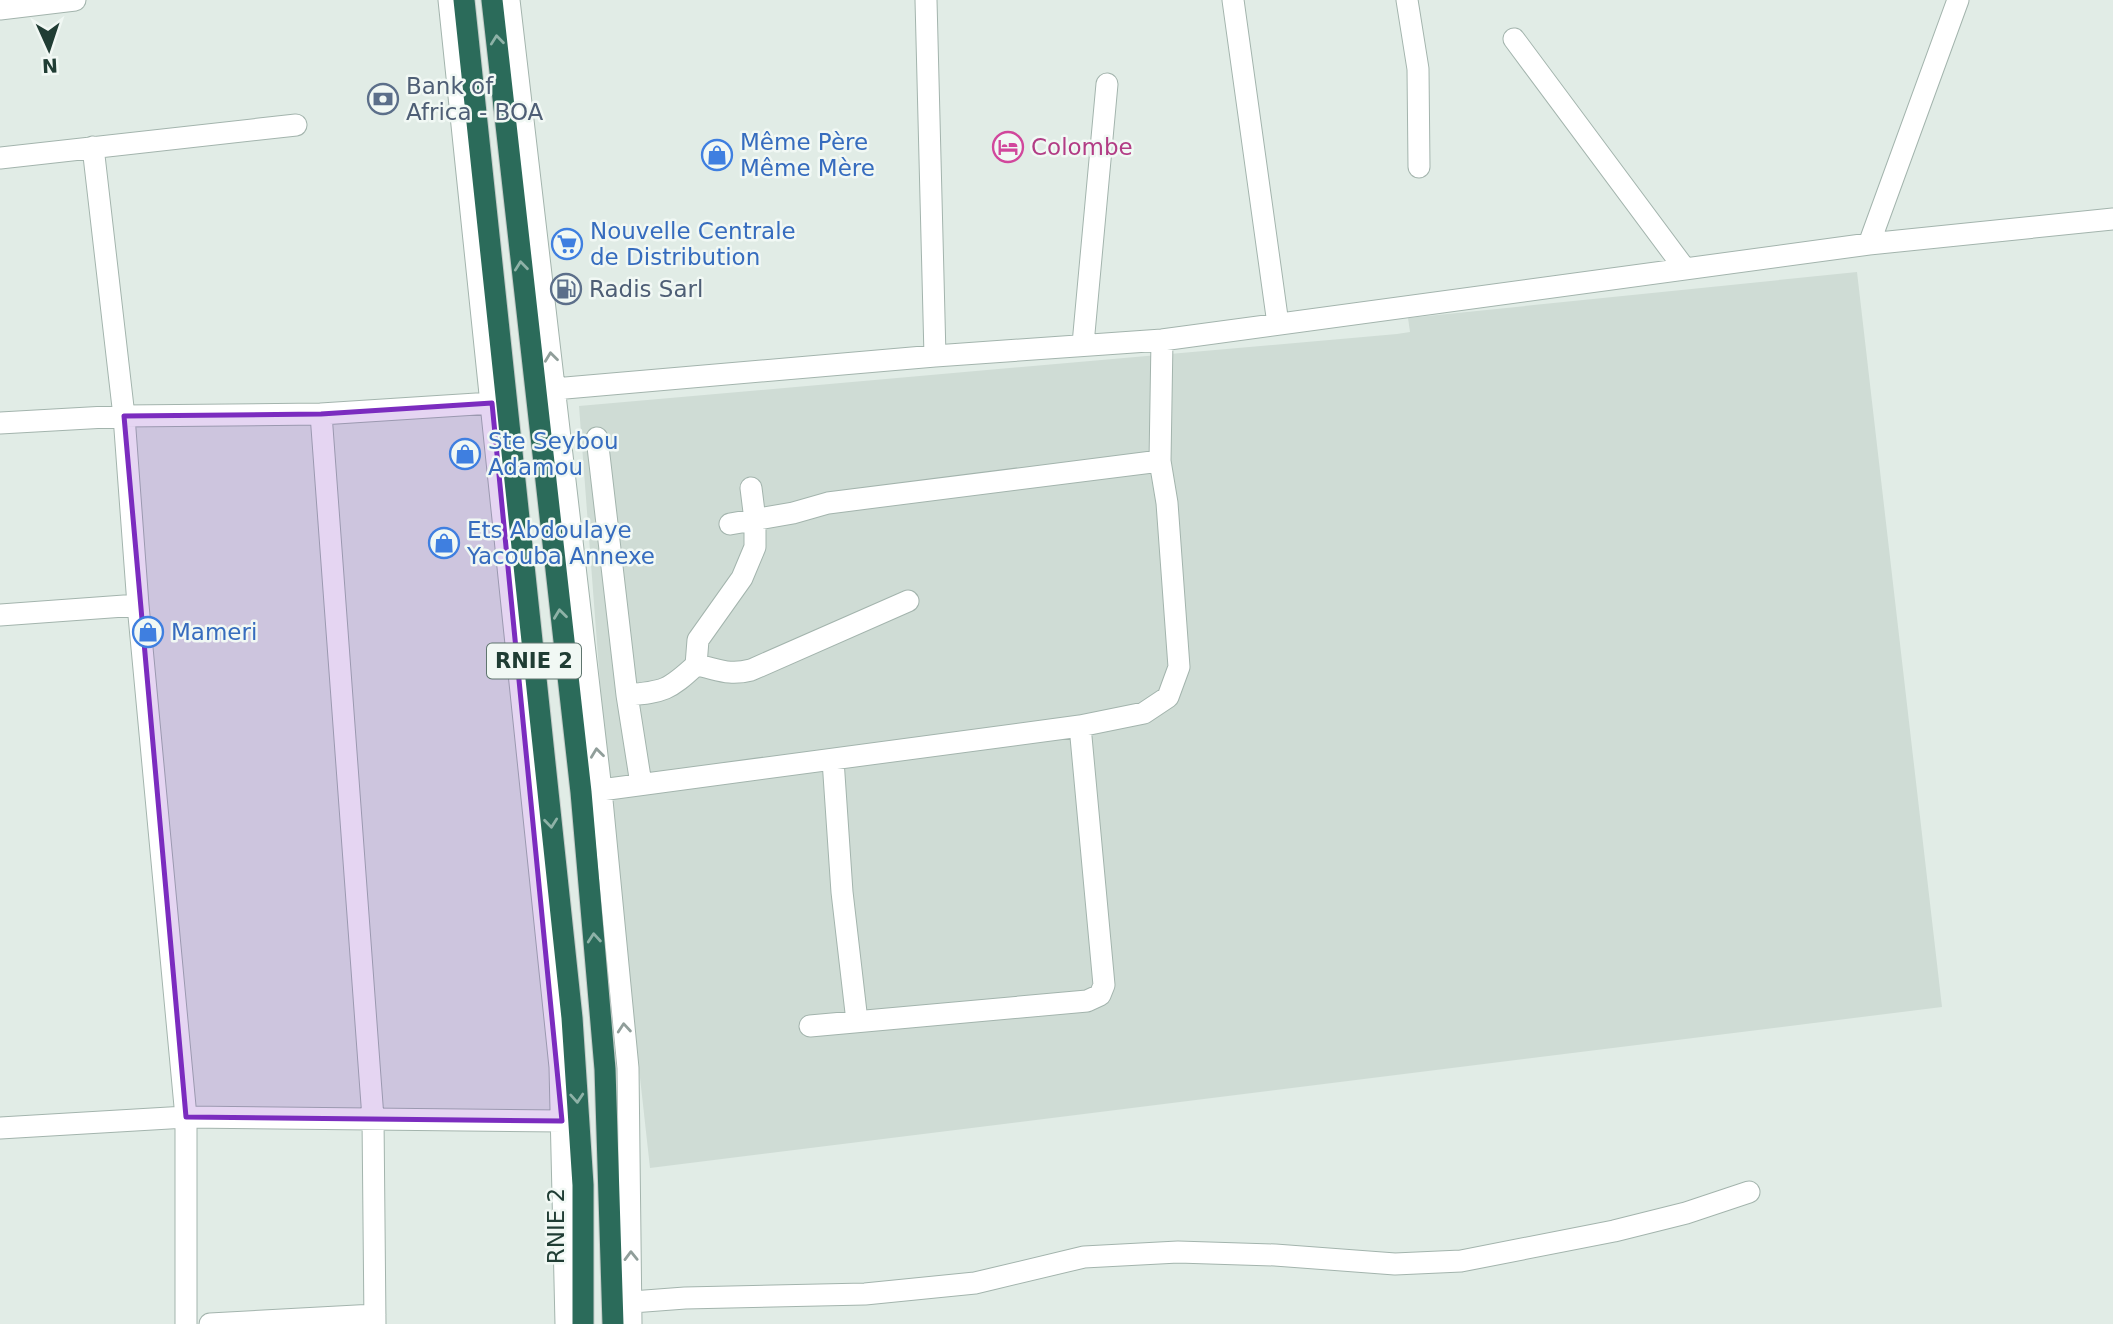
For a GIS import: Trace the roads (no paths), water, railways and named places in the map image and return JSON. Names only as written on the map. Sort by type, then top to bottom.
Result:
[{"type":"highway","name":"RNIE 2","points":[[464,0],[572,1018],[583,1185],[583,1324]]},
{"type":"highway","name":"RNIE 2","points":[[492,0],[581,792],[605,1069],[613,1324]]},
{"type":"street","points":[[0,9],[75,0]]},
{"type":"street","points":[[449,0],[560,1067],[566,1324]]},
{"type":"street","points":[[509,0],[601,790],[628,1068],[631,1324]]},
{"type":"street","points":[[926,0],[935,356]]},
{"type":"street","points":[[1233,0],[1278,324]]},
{"type":"street","points":[[1407,0],[1418,69],[1419,167]]},
{"type":"street","points":[[1869,244],[1958,0]]},
{"type":"street","points":[[1514,39],[1685,269]]},
{"type":"street","points":[[1083,344],[1107,83]]},
{"type":"street","points":[[0,158],[296,125]]},
{"type":"street","points":[[93,147],[124,416],[138,605],[186,1118],[186,1324]]},
{"type":"street","points":[[554,389],[1083,344],[1162,340],[1869,244],[2113,219]]},
{"type":"street","points":[[601,790],[1080,726],[1144,713],[1168,697],[1179,667],[1167,503],[1160,461],[1162,340]]},
{"type":"street","points":[[0,423],[124,416],[321,414],[492,403]]},
{"type":"street","points":[[210,1324],[375,1319],[373,1118],[321,414]]},
{"type":"street","points":[[597,438],[641,784]]},
{"type":"street","points":[[730,524],[828,503],[1160,461]]},
{"type":"street","points":[[628,695],[658,692],[673,686],[696,665],[698,640],[742,578],[755,547],[751,488]]},
{"type":"street","points":[[696,665],[726,674],[751,670],[908,601]]},
{"type":"street","points":[[0,615],[138,605]]},
{"type":"street","points":[[811,1047],[809,1020],[857,1021],[1087,1001],[1100,995],[1104,985],[1080,726]]},
{"type":"street","points":[[832,760],[842,892],[857,1021]]},
{"type":"street","points":[[0,1128],[186,1118],[562,1121]]},
{"type":"street","points":[[632,1302],[879,1292],[975,1283],[1084,1257],[1178,1252],[1275,1255],[1395,1264],[1461,1261],[1614,1231],[1686,1213],[1749,1192]]},
{"type":"place","name":"Bank of Africa - BOA","points":[[383,99]]},
{"type":"place","name":"Colombe","points":[[1008,147]]},
{"type":"place","name":"Même Père Même Mère","points":[[717,155]]},
{"type":"place","name":"Nouvelle Centrale de Distribution","points":[[567,244]]},
{"type":"place","name":"Radis Sarl","points":[[566,289]]},
{"type":"place","name":"Ste Seybou Adamou","points":[[465,454]]},
{"type":"place","name":"Ets Abdoulaye Yacouba Annexe","points":[[444,543]]},
{"type":"place","name":"Mameri","points":[[148,632]]}]
